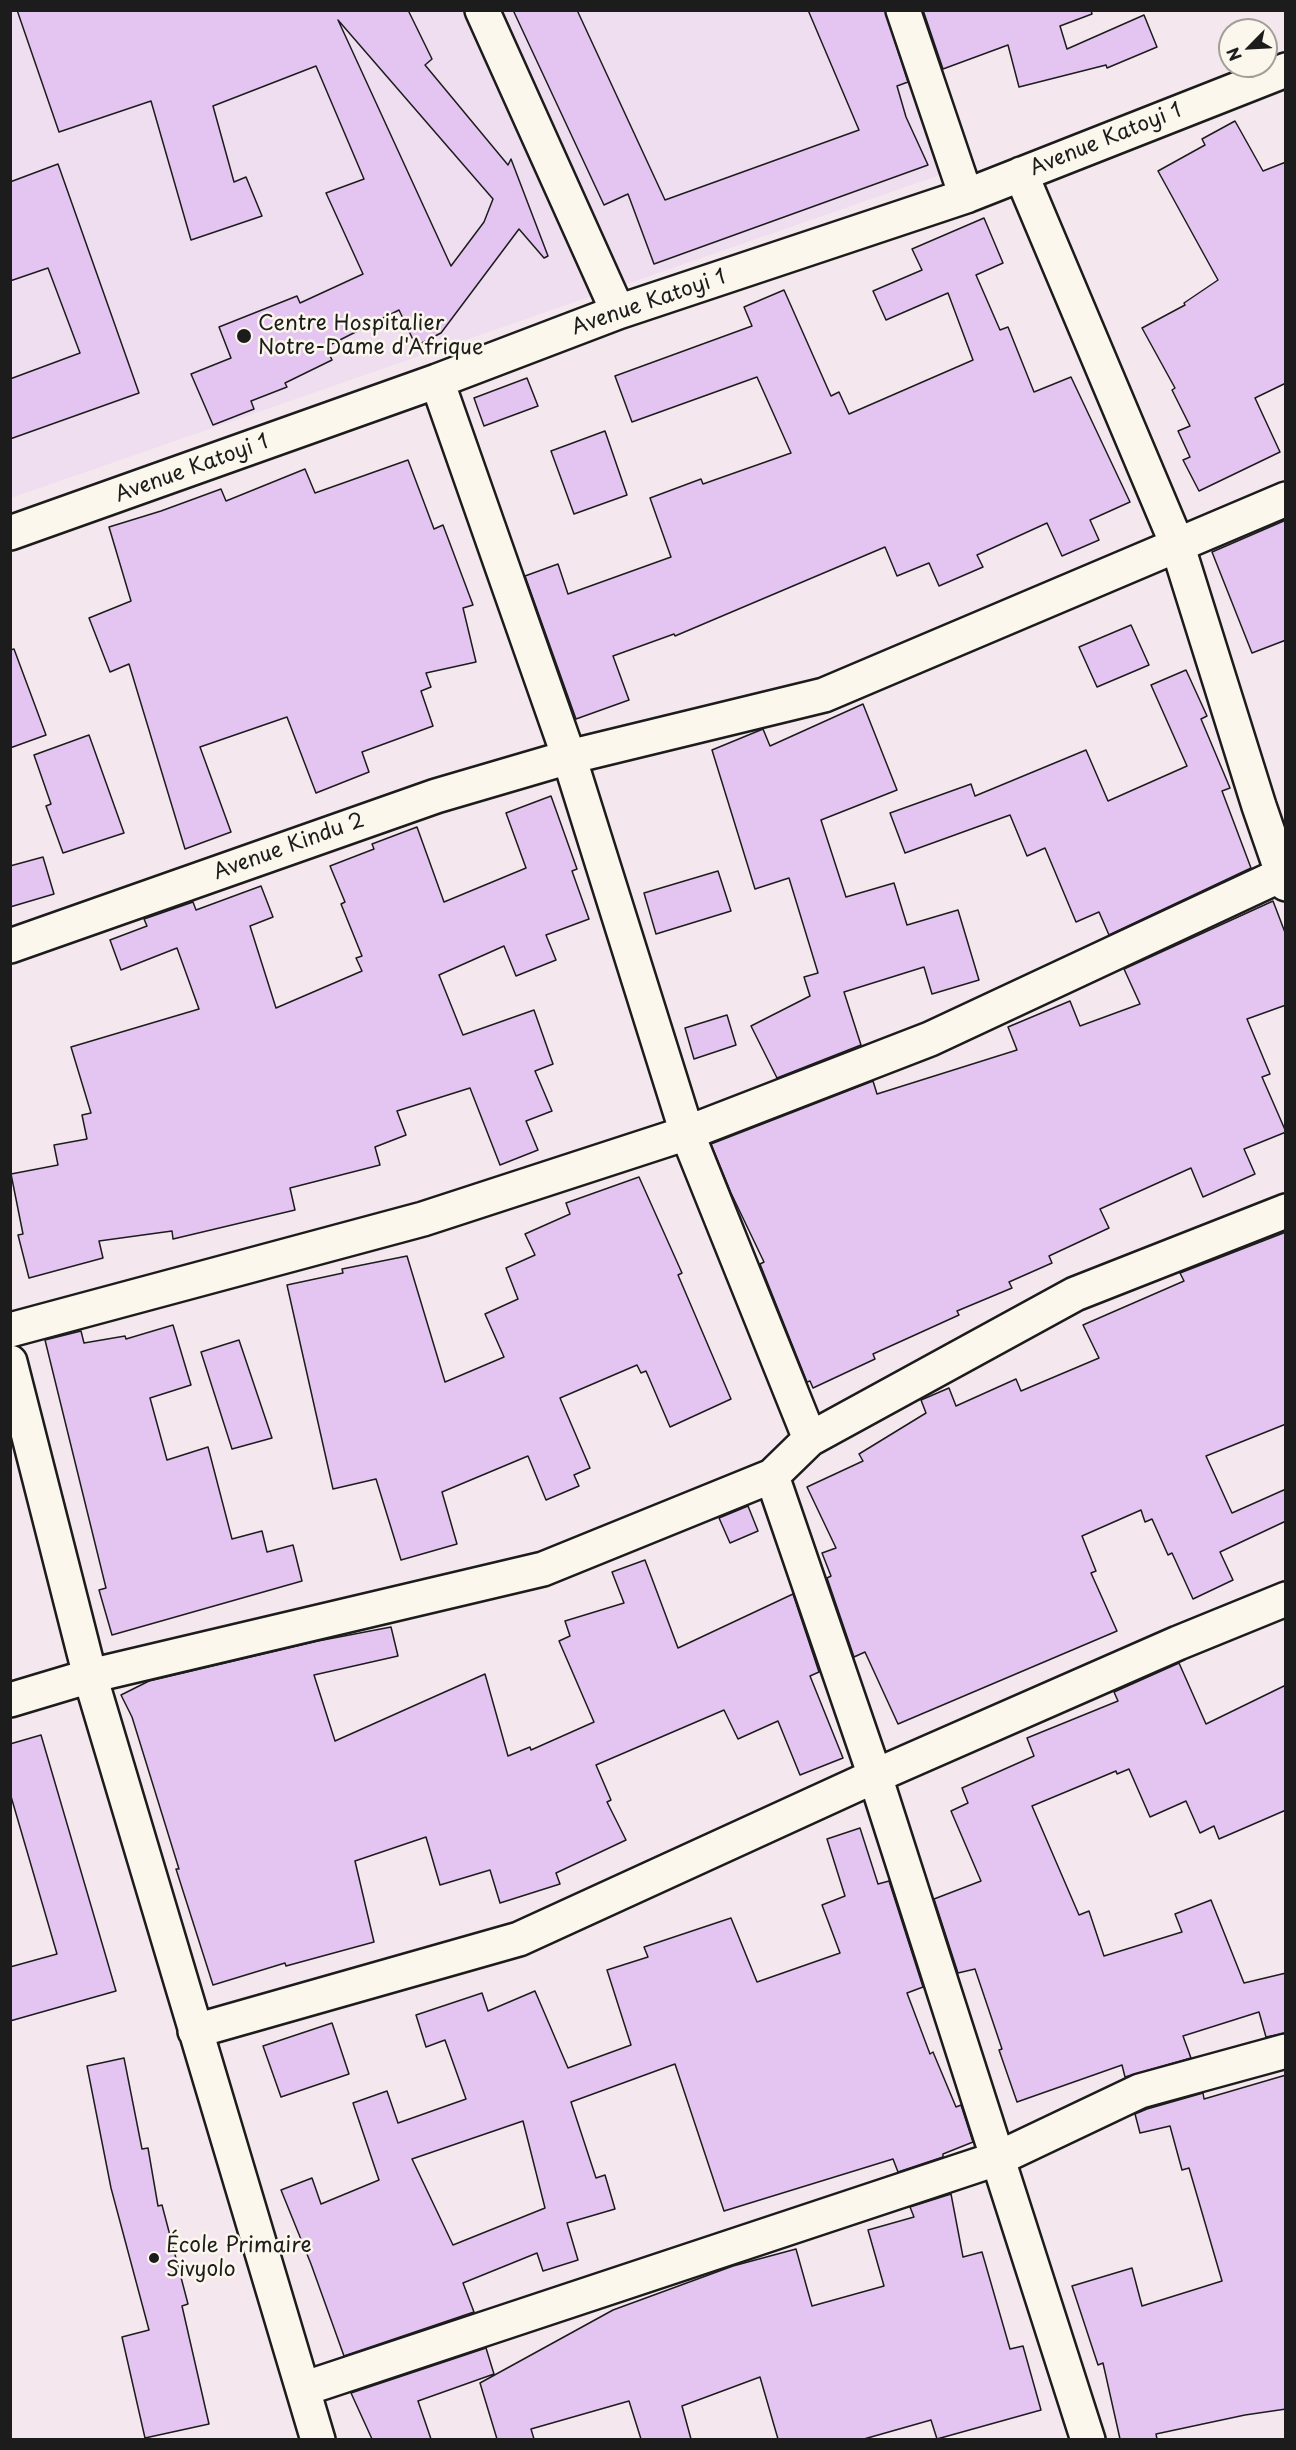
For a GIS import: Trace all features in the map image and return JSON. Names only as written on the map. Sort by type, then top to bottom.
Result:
[{"type":"street","points":[[482,10],[618,312]]},
{"type":"street","points":[[903,10],[966,196]]},
{"type":"street","name":"Avenue Katoyi 1","points":[[10,533],[437,381],[618,312],[966,196],[1286,70]]},
{"type":"street","points":[[10,1330],[423,1219],[687,1133],[930,1039],[1284,879],[1272,802],[1177,544],[1021,174]]},
{"type":"street","points":[[437,381],[569,757],[687,1133],[810,1439]]},
{"type":"street","name":"Avenue Kindu 2","points":[[10,946],[418,801],[569,757],[824,695],[1286,499]]},
{"type":"street","points":[[10,1700],[90,1676],[543,1569],[772,1476],[810,1439],[1075,1294],[1286,1211]]},
{"type":"street","points":[[10,1362],[90,1676],[318,2439]]},
{"type":"street","points":[[772,1476],[875,1776],[1088,2439]]},
{"type":"street","points":[[195,2031],[519,1939],[875,1776],[1178,1643],[1286,1599]]},
{"type":"street","points":[[303,2389],[999,2158],[1140,2091],[1286,2051]]},
{"type":"shaded area","name":"Centre Hospitalier Notre-Dame d'Afrique","points":[[10,11],[887,11],[943,174],[11,498]]},
{"type":"building","points":[[17,10],[408,10],[432,59],[425,65],[508,165],[511,159],[548,256],[544,258],[519,229],[441,333],[416,346],[399,310],[326,347],[332,360],[285,383],[287,387],[251,401],[254,409],[213,425],[191,374],[231,358],[219,327],[297,296],[300,303],[363,274],[326,193],[364,179],[316,66],[213,106],[234,182],[246,177],[262,216],[191,240],[151,101],[59,132]],"holes":[[[338,20],[493,199],[484,222],[451,266]]]},
{"type":"building","points":[[513,10],[577,10],[665,200],[859,130],[808,10],[885,10],[908,82],[897,86],[906,117],[928,165],[654,264],[628,194],[604,205]]},
{"type":"building","points":[[923,10],[1091,10],[1092,14],[1060,26],[1067,49],[1144,15],[1157,47],[1107,68],[1106,65],[1019,87],[1008,45],[943,69]]},
{"type":"building","points":[[1235,121],[1263,171],[1286,162],[1286,383],[1255,398],[1280,452],[1199,491],[1183,460],[1190,457],[1178,431],[1190,426],[1172,390],[1175,388],[1142,328],[1185,305],[1184,303],[1218,280],[1158,171],[1205,145],[1202,139]]},
{"type":"building","points":[[58,164],[139,393],[10,439],[10,379],[80,353],[48,268],[10,281],[10,182]]},
{"type":"building","points":[[984,218],[1003,263],[976,275],[1000,330],[1008,327],[1034,392],[1071,377],[1130,502],[1090,520],[1099,540],[1062,556],[1047,523],[977,555],[983,567],[939,586],[929,563],[897,576],[885,547],[675,636],[674,634],[613,656],[629,700],[576,719],[525,576],[558,564],[568,594],[671,557],[650,498],[701,479],[703,484],[791,453],[757,377],[632,422],[615,376],[752,326],[744,307],[784,290],[831,396],[839,392],[849,414],[973,360],[948,293],[886,320],[873,291],[922,270],[912,249]]},
{"type":"building","points":[[527,378],[538,406],[484,426],[474,398]]},
{"type":"building","points":[[605,431],[627,495],[574,514],[551,451]]},
{"type":"building","points":[[408,460],[434,529],[443,525],[473,605],[463,608],[476,662],[426,673],[431,687],[421,691],[433,726],[362,752],[369,772],[316,793],[287,717],[200,747],[231,832],[185,849],[129,664],[110,672],[89,618],[131,601],[109,527],[221,489],[226,501],[305,469],[315,493]]},
{"type":"building","points":[[1286,520],[1286,640],[1252,653],[1212,552]]},
{"type":"building","points":[[1131,625],[1149,665],[1097,687],[1079,647]]},
{"type":"building","points":[[14,649],[46,735],[10,748],[10,650]]},
{"type":"building","points":[[1186,670],[1207,716],[1201,719],[1230,788],[1222,791],[1251,868],[1109,935],[1099,912],[1076,922],[1045,848],[1027,856],[1010,815],[905,853],[890,813],[971,784],[975,796],[1086,750],[1108,801],[1187,766],[1151,685]]},
{"type":"building","points":[[863,704],[897,790],[821,820],[846,897],[894,883],[907,925],[958,910],[979,980],[932,994],[924,967],[844,992],[861,1045],[777,1078],[751,1026],[810,996],[804,977],[818,973],[789,878],[755,889],[712,750],[763,729],[770,746]]},
{"type":"building","points":[[89,735],[124,833],[63,853],[46,806],[51,804],[34,755]]},
{"type":"building","points":[[551,796],[577,869],[572,871],[589,919],[546,935],[556,960],[516,976],[504,946],[439,975],[463,1035],[534,1010],[553,1064],[535,1071],[552,1111],[526,1121],[538,1150],[500,1165],[470,1088],[397,1111],[406,1135],[375,1147],[380,1165],[290,1188],[295,1210],[173,1239],[172,1231],[99,1241],[103,1258],[29,1278],[18,1235],[23,1234],[11,1174],[58,1165],[54,1145],[87,1139],[82,1115],[91,1113],[71,1047],[199,1009],[177,948],[121,970],[110,940],[147,926],[144,919],[193,902],[196,910],[261,886],[273,917],[250,926],[276,1008],[362,971],[356,958],[362,956],[341,904],[345,902],[330,866],[374,849],[372,844],[417,827],[444,902],[526,868],[506,813]]},
{"type":"building","points":[[43,857],[54,894],[10,907],[10,866]]},
{"type":"building","points":[[718,871],[731,911],[656,934],[644,893]]},
{"type":"building","points":[[1273,901],[1286,935],[1286,1005],[1247,1019],[1270,1074],[1262,1077],[1286,1132],[1244,1149],[1255,1174],[1203,1197],[1191,1168],[1100,1209],[1109,1228],[1049,1256],[1052,1263],[1009,1282],[1012,1288],[957,1311],[959,1315],[873,1354],[875,1359],[813,1388],[810,1381],[807,1382],[760,1264],[764,1262],[731,1193],[711,1144],[873,1081],[877,1094],[1017,1050],[1008,1027],[1070,1001],[1080,1026],[1140,1004],[1124,969]]},
{"type":"building","points":[[727,1015],[736,1045],[694,1059],[685,1028]]},
{"type":"building","points":[[639,1177],[682,1273],[678,1275],[731,1399],[670,1427],[646,1371],[641,1373],[637,1365],[560,1398],[590,1468],[574,1475],[579,1486],[546,1500],[528,1456],[442,1492],[457,1544],[401,1560],[376,1479],[333,1489],[287,1285],[343,1273],[342,1269],[407,1256],[445,1382],[504,1357],[485,1314],[518,1299],[506,1268],[535,1255],[525,1234],[570,1214],[566,1203]]},
{"type":"building","points":[[1286,1232],[1286,1424],[1206,1456],[1232,1513],[1286,1489],[1286,1521],[1220,1552],[1233,1580],[1193,1599],[1172,1553],[1168,1555],[1152,1519],[1145,1522],[1141,1510],[1082,1536],[1096,1571],[1091,1573],[1117,1631],[898,1724],[865,1652],[854,1657],[827,1578],[831,1576],[822,1553],[836,1548],[807,1487],[863,1461],[859,1454],[926,1413],[921,1400],[949,1388],[956,1406],[1016,1379],[1021,1391],[1099,1358],[1083,1325],[1184,1281],[1180,1273]]},
{"type":"building","points":[[173,1325],[191,1385],[150,1398],[167,1460],[208,1447],[232,1539],[262,1531],[267,1552],[293,1545],[302,1581],[112,1635],[99,1590],[106,1588],[45,1340],[81,1331],[84,1343],[125,1336],[126,1339]]},
{"type":"building","points":[[239,1340],[272,1438],[232,1449],[201,1352]]},
{"type":"building","points":[[748,1506],[758,1531],[730,1543],[719,1518]]},
{"type":"building","points":[[645,1560],[678,1648],[793,1594],[819,1672],[810,1676],[843,1758],[800,1775],[778,1721],[738,1739],[724,1710],[596,1765],[611,1800],[607,1802],[626,1840],[556,1873],[560,1884],[500,1903],[490,1870],[440,1885],[426,1837],[355,1861],[374,1942],[286,1966],[285,1963],[213,1985],[176,1869],[179,1869],[132,1717],[121,1695],[149,1681],[318,1641],[391,1627],[398,1656],[314,1675],[335,1741],[485,1674],[508,1756],[530,1747],[531,1750],[594,1722],[559,1641],[570,1636],[565,1621],[624,1603],[612,1572]]},
{"type":"building","points":[[1179,1663],[1206,1724],[1286,1685],[1286,1810],[1219,1839],[1214,1826],[1200,1833],[1186,1801],[1150,1817],[1129,1769],[1117,1774],[1116,1771],[1032,1806],[1079,1915],[1089,1911],[1104,1956],[1182,1932],[1175,1914],[1211,1900],[1244,1983],[1286,1973],[1286,2033],[1266,2037],[1259,2012],[1183,2036],[1191,2058],[1125,2077],[1122,2065],[1017,2102],[975,1969],[958,1973],[934,1899],[981,1881],[951,1811],[968,1803],[962,1788],[1034,1756],[1027,1738],[1118,1701],[1114,1692]]},
{"type":"building","points":[[41,1735],[116,1991],[10,2021],[10,1967],[57,1954],[10,1793],[10,1744]]},
{"type":"building","points":[[860,1828],[878,1884],[889,1881],[923,1987],[907,1993],[930,2054],[933,2052],[956,2107],[961,2105],[973,2142],[943,2154],[943,2157],[898,2172],[893,2159],[724,2211],[675,2064],[571,2102],[596,2178],[605,2175],[615,2209],[567,2223],[578,2260],[543,2271],[537,2253],[463,2283],[474,2312],[344,2356],[281,2190],[312,2178],[321,2204],[379,2180],[353,2103],[387,2091],[398,2123],[466,2099],[445,2040],[426,2047],[416,2015],[482,1993],[488,2011],[535,1991],[568,2068],[631,2045],[607,1970],[648,1957],[644,1947],[731,1918],[757,1982],[840,1953],[822,1905],[845,1896],[827,1839]],"holes":[[[523,2121],[545,2208],[453,2245],[412,2159]]]},
{"type":"building","points":[[332,2023],[349,2074],[281,2097],[263,2046]]},
{"type":"building","points":[[124,2058],[142,2149],[148,2148],[158,2206],[162,2205],[188,2304],[182,2306],[209,2424],[145,2438],[122,2337],[149,2330],[111,2188],[87,2066]]},
{"type":"building","points":[[1286,2075],[1286,2409],[1245,2415],[1156,2434],[1157,2439],[1120,2439],[1103,2363],[1098,2365],[1072,2286],[1132,2268],[1142,2306],[1222,2281],[1189,2168],[1182,2170],[1170,2126],[1140,2133],[1135,2114],[1203,2093],[1204,2099]]},
{"type":"building","points":[[951,2194],[963,2257],[982,2252],[1010,2349],[1023,2346],[1041,2410],[937,2439],[931,2420],[864,2439],[778,2439],[760,2377],[682,2406],[691,2439],[641,2439],[629,2401],[531,2429],[534,2439],[497,2439],[480,2383],[613,2310],[733,2266],[796,2249],[812,2306],[884,2286],[868,2230],[914,2217],[910,2207]]},
{"type":"building","points":[[486,2348],[494,2374],[418,2401],[431,2439],[372,2439],[351,2393]]},
{"type":"place","name":"Centre Hospitalier Notre-Dame d'Afrique","points":[[244,336]]},
{"type":"place","name":"École Primaire Sivyolo","points":[[154,2258]]}]
